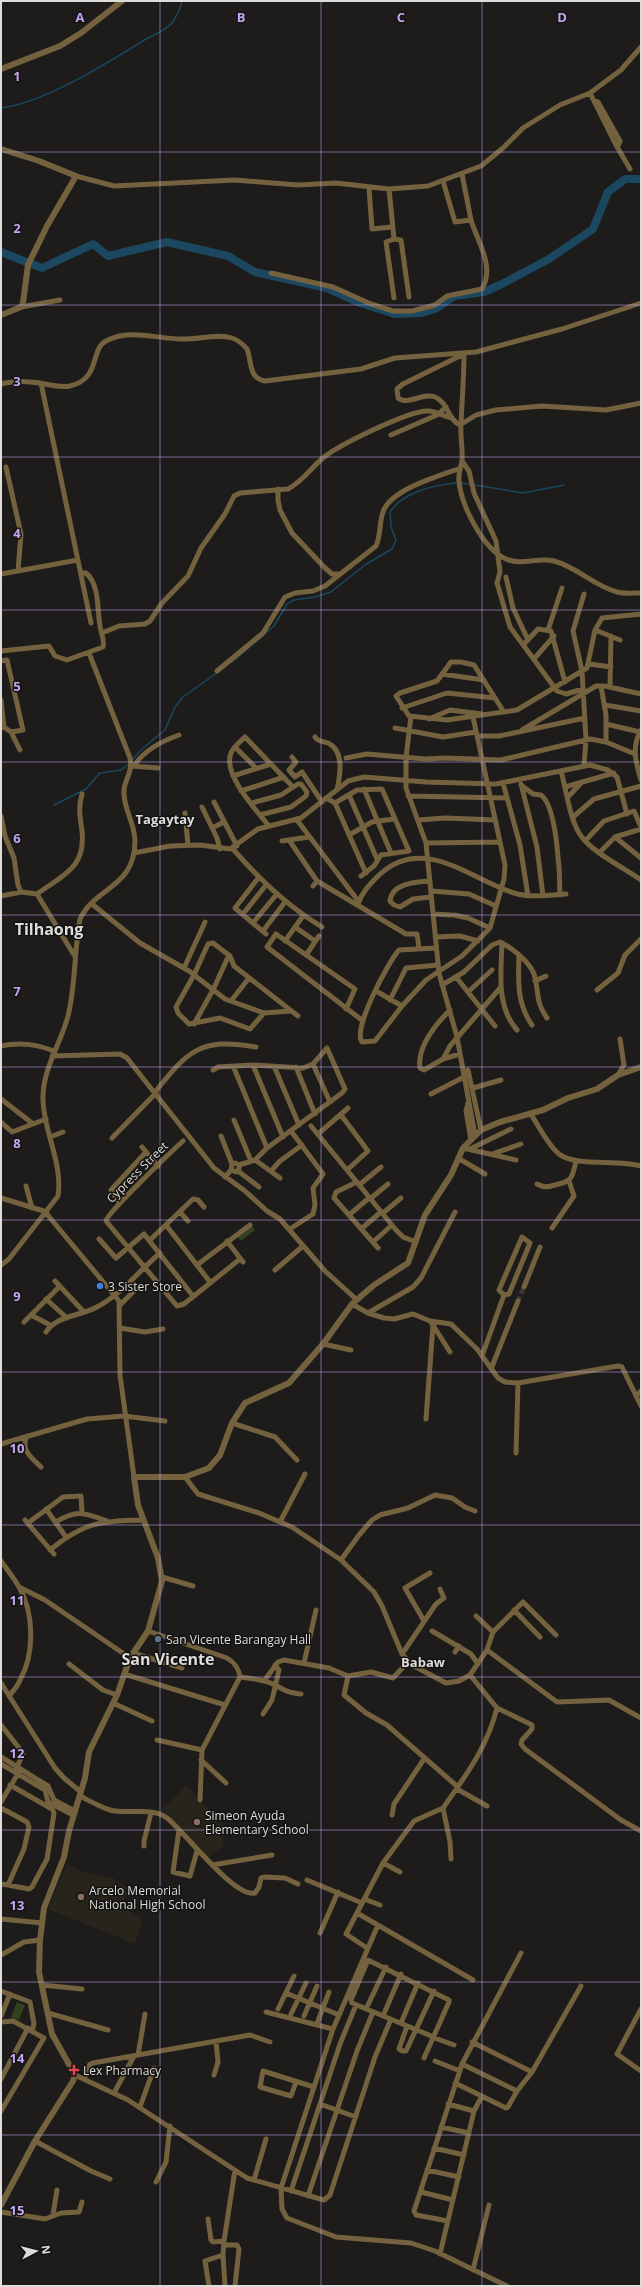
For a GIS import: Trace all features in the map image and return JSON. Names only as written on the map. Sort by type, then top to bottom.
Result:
[{"type":"street","points":[[1,69],[60,46],[81,33],[122,1]]},
{"type":"street","points":[[1,149],[39,161],[76,176],[114,186],[235,180],[298,185],[336,183],[369,188],[389,189],[428,186],[481,166],[503,148],[523,128],[540,116],[590,93],[621,70],[641,47]]},
{"type":"street","points":[[590,93],[594,101],[598,102],[620,141],[618,146],[630,168]]},
{"type":"street","points":[[271,273],[333,287],[372,304],[393,311],[412,311],[434,305],[447,296],[482,289],[487,280],[488,271],[472,220],[462,174]]},
{"type":"street","points":[[21,307],[24,299],[28,265],[47,226],[76,176]]},
{"type":"street","points":[[443,181],[455,222],[472,220]]},
{"type":"street","points":[[369,188],[372,229],[392,228]]},
{"type":"street","points":[[389,189],[394,239]]},
{"type":"street","points":[[394,298],[386,242],[394,239],[401,240],[409,297]]},
{"type":"street","points":[[1,315],[21,307],[60,300]]},
{"type":"street","points":[[1,384],[18,381],[58,386],[77,383],[94,367],[99,349],[104,341],[134,335],[150,334],[181,340],[232,338],[247,349],[251,370],[255,376],[265,381],[361,369],[395,358],[464,354],[562,329],[641,303]]},
{"type":"street","points":[[460,425],[452,418],[441,400],[434,396],[403,401],[398,398],[396,392],[399,388],[414,378],[464,354]]},
{"type":"street","points":[[464,354],[460,425],[462,461],[458,469],[459,486],[464,502],[484,540],[497,554],[514,562],[555,561],[580,572],[610,590],[624,593],[641,593]]},
{"type":"street","points":[[41,383],[91,623]]},
{"type":"street","points":[[460,425],[478,414],[496,410],[542,406],[606,410],[641,403]]},
{"type":"street","points":[[391,435],[436,415],[446,407]]},
{"type":"street","points":[[102,633],[119,626],[145,624],[150,621],[162,603],[188,576],[200,548],[225,514],[234,496],[240,493],[278,490],[294,485],[323,458],[342,444],[406,417],[428,411],[436,415],[452,418]]},
{"type":"street","points":[[462,461],[469,471],[474,493],[496,541],[500,572],[497,587],[510,627],[524,644],[554,688],[566,694],[601,686],[641,694]]},
{"type":"street","points":[[6,467],[21,534],[18,571]]},
{"type":"street","points":[[217,671],[263,633],[285,597],[295,593],[325,586],[376,546],[380,538],[383,512],[394,497],[458,469]]},
{"type":"street","points":[[278,490],[280,510],[292,533],[332,574],[340,574]]},
{"type":"street","points":[[1,574],[78,560]]},
{"type":"street","points":[[1,651],[49,646],[55,656],[67,660],[103,647],[104,641],[99,606],[92,580],[86,573],[81,573]]},
{"type":"street","points":[[506,577],[513,608],[528,640]]},
{"type":"street","points":[[548,630],[562,588]]},
{"type":"street","points":[[584,594],[572,631],[582,671],[586,740],[584,766]]},
{"type":"street","points":[[504,712],[474,665],[461,662],[451,662],[437,681],[400,693],[396,696],[402,708],[411,716],[430,719],[447,720],[487,715],[504,712],[520,709],[582,671],[588,664],[595,630],[599,622],[606,617],[641,614]]},
{"type":"street","points":[[524,644],[538,629],[548,630],[554,636],[565,682]]},
{"type":"street","points":[[595,630],[620,640]]},
{"type":"street","points":[[534,659],[554,636]]},
{"type":"street","points":[[610,687],[611,636]]},
{"type":"street","points":[[89,653],[133,766]]},
{"type":"street","points":[[1,661],[7,660],[23,730],[11,732],[3,728],[1,700]]},
{"type":"street","points":[[588,664],[611,667]]},
{"type":"street","points":[[442,674],[484,680]]},
{"type":"street","points":[[601,686],[605,705],[606,742]]},
{"type":"street","points":[[522,730],[583,691]]},
{"type":"street","points":[[402,708],[447,693],[495,698]]},
{"type":"street","points":[[605,705],[641,711]]},
{"type":"street","points":[[430,719],[450,710],[472,716]]},
{"type":"street","points":[[411,716],[408,731],[404,780],[408,796],[419,820],[426,843],[439,973],[457,1037],[473,1138]]},
{"type":"street","points":[[436,948],[399,950],[388,964],[363,1021],[360,1039],[365,1043],[372,1042],[377,1039],[402,1006],[426,980],[439,973],[478,941],[490,928],[501,889],[505,866],[489,784],[472,716]]},
{"type":"street","points":[[395,728],[443,737],[477,734],[499,736],[585,718]]},
{"type":"street","points":[[606,724],[640,731],[635,754],[641,780]]},
{"type":"street","points":[[11,732],[20,750]]},
{"type":"street","points":[[1,1265],[9,1259],[58,1196],[60,1184],[43,1101],[44,1087],[53,1053],[68,1017],[74,955],[80,918],[92,904],[125,875],[131,865],[134,853],[134,832],[123,793],[133,766],[148,750],[179,735]]},
{"type":"street","points":[[315,736],[319,741],[329,744],[338,754],[340,771],[337,790]]},
{"type":"street","points":[[269,826],[242,791],[233,776],[230,758],[235,747],[245,737],[293,787]]},
{"type":"street","points":[[346,758],[367,754],[406,758],[501,760],[586,740],[606,742],[635,754]]},
{"type":"street","points":[[235,747],[256,768]]},
{"type":"street","points":[[292,757],[296,762],[289,770],[295,777],[302,772],[324,800],[335,803],[364,789],[382,789],[394,820],[409,851],[381,856],[377,859],[374,866],[361,876]]},
{"type":"street","points":[[233,776],[271,764]]},
{"type":"street","points":[[133,766],[158,768]]},
{"type":"street","points":[[134,853],[159,847],[188,845],[220,849],[234,847],[255,831],[269,826],[297,820],[348,781],[364,777],[489,784],[521,782],[560,770],[584,766],[596,766],[614,773],[622,791],[627,814]]},
{"type":"street","points":[[560,770],[573,818],[585,841],[641,880]]},
{"type":"street","points":[[565,787],[614,773]]},
{"type":"street","points":[[242,791],[284,777]]},
{"type":"street","points":[[521,782],[533,794],[541,795],[546,800],[558,844],[560,895]]},
{"type":"street","points":[[521,782],[537,847],[543,896]]},
{"type":"street","points":[[568,797],[581,782]]},
{"type":"street","points":[[503,783],[522,856],[528,896]]},
{"type":"street","points":[[252,803],[281,795],[293,787],[301,784],[307,792],[306,796],[290,807],[260,815]]},
{"type":"street","points":[[573,818],[591,800],[641,786]]},
{"type":"street","points":[[364,789],[391,853]]},
{"type":"street","points":[[1,896],[21,892],[37,894],[70,871],[76,864],[82,837],[79,813],[82,794]]},
{"type":"street","points":[[349,795],[377,859]]},
{"type":"street","points":[[408,796],[448,795],[507,798]]},
{"type":"street","points":[[214,802],[234,847],[259,877],[276,895],[303,916],[322,927]]},
{"type":"street","points":[[335,803],[366,873]]},
{"type":"street","points":[[202,807],[220,849]]},
{"type":"street","points":[[585,841],[604,821],[634,811],[641,828],[615,837],[600,852]]},
{"type":"street","points":[[185,813],[188,845]]},
{"type":"street","points":[[1,816],[3,837],[14,858],[18,885],[21,892]]},
{"type":"street","points":[[419,820],[445,818],[496,820]]},
{"type":"street","points":[[297,820],[361,909],[406,934],[417,934],[419,948]]},
{"type":"street","points":[[349,835],[362,827],[378,822],[394,820]]},
{"type":"street","points":[[212,828],[224,822]]},
{"type":"street","points":[[282,841],[309,837]]},
{"type":"street","points":[[615,837],[641,858]]},
{"type":"street","points":[[288,840],[318,880],[358,903]]},
{"type":"street","points":[[426,843],[500,842]]},
{"type":"street","points":[[358,903],[368,886],[391,864],[427,858],[466,870],[501,889],[528,896],[566,894]]},
{"type":"street","points":[[259,877],[235,908],[264,932],[285,902]]},
{"type":"street","points":[[313,886],[318,880]]},
{"type":"street","points":[[430,881],[404,885],[391,895],[390,901],[394,906],[400,907],[414,899],[431,894],[469,894],[496,906]]},
{"type":"street","points":[[243,914],[266,885]]},
{"type":"street","points":[[37,894],[74,955]]},
{"type":"street","points":[[253,923],[276,895]]},
{"type":"street","points":[[92,904],[140,943],[184,968],[213,990],[231,1001],[264,1013],[290,1011]]},
{"type":"street","points":[[433,914],[464,916],[490,928]]},
{"type":"street","points":[[285,941],[303,916]]},
{"type":"street","points":[[184,968],[205,922]]},
{"type":"street","points":[[295,927],[317,938],[306,955]]},
{"type":"street","points":[[346,1009],[355,989],[276,934],[268,947],[346,1009],[363,1021]]},
{"type":"street","points":[[435,938],[460,936],[478,941]]},
{"type":"street","points":[[597,990],[618,973],[625,955],[641,939]]},
{"type":"street","points":[[442,985],[456,978],[492,945],[498,942],[502,943],[519,956],[532,970],[538,1004],[548,1018]]},
{"type":"street","points":[[264,1013],[250,1029],[220,1018],[194,1024],[187,1023],[176,1009],[209,943],[214,944],[228,955],[234,966],[298,1016]]},
{"type":"street","points":[[502,943],[501,987],[505,1014],[516,1030]]},
{"type":"street","points":[[194,1024],[213,990],[228,955]]},
{"type":"street","points":[[519,956],[518,981],[521,1006],[532,1025]]},
{"type":"street","points":[[390,1000],[406,968],[438,965]]},
{"type":"street","points":[[468,992],[492,970]]},
{"type":"street","points":[[535,981],[546,976]]},
{"type":"street","points":[[231,1001],[249,978]]},
{"type":"street","points":[[456,978],[495,1026]]},
{"type":"street","points":[[443,1059],[457,1037],[501,987]]},
{"type":"street","points":[[376,991],[402,1006]]},
{"type":"street","points":[[450,1010],[432,1032],[425,1044],[421,1055],[420,1068],[424,1070],[443,1059],[460,1054]]},
{"type":"street","points":[[618,1075],[624,1065],[620,1039]]},
{"type":"street","points":[[1,1046],[24,1044],[45,1047],[53,1053],[120,1054],[129,1060],[214,1168],[245,1191],[267,1211],[280,1218],[324,1271],[354,1302],[368,1313],[394,1318],[413,1314],[432,1323],[451,1324],[482,1356],[498,1378],[505,1382],[518,1383],[618,1366],[622,1367],[641,1406]]},
{"type":"street","points":[[112,1138],[155,1093],[180,1063],[203,1047],[232,1044],[256,1047]]},
{"type":"street","points":[[213,1070],[218,1068],[253,1066],[303,1068],[313,1064],[327,1048],[345,1089],[315,1114],[267,1148],[253,1160],[239,1165],[237,1163],[232,1164]]},
{"type":"street","points":[[313,1064],[330,1102]]},
{"type":"street","points":[[253,1066],[283,1137]]},
{"type":"street","points":[[274,1066],[299,1125]]},
{"type":"street","points":[[234,1068],[267,1148]]},
{"type":"street","points":[[296,1068],[315,1114]]},
{"type":"street","points":[[134,1477],[184,1477],[198,1474],[212,1464],[220,1455],[232,1423],[245,1403],[289,1383],[322,1344],[354,1302],[374,1285],[408,1263],[425,1215],[451,1175],[463,1148],[481,1130],[500,1122],[597,1089],[618,1075],[641,1068]]},
{"type":"street","points":[[468,1070],[481,1130]]},
{"type":"street","points":[[431,1094],[464,1077]]},
{"type":"street","points":[[473,1088],[501,1080]]},
{"type":"street","points":[[1,1099],[32,1123]]},
{"type":"street","points":[[318,1134],[348,1108]]},
{"type":"street","points":[[530,1113],[557,1152],[576,1162],[622,1162],[641,1166]]},
{"type":"street","points":[[341,1115],[368,1152],[347,1170]]},
{"type":"street","points":[[1,1122],[12,1132],[32,1123],[46,1119]]},
{"type":"street","points":[[234,1120],[253,1160],[280,1178]]},
{"type":"street","points":[[311,1126],[392,1225],[403,1236],[416,1242]]},
{"type":"street","points":[[470,1150],[511,1129]]},
{"type":"street","points":[[290,1229],[313,1214],[315,1205],[313,1188],[323,1175],[292,1131]]},
{"type":"street","points":[[50,1137],[63,1132]]},
{"type":"street","points":[[221,1136],[232,1164],[225,1177]]},
{"type":"street","name":"Cypress Street","points":[[127,1248],[107,1223],[106,1218],[183,1141]]},
{"type":"street","points":[[492,1154],[521,1144]]},
{"type":"street","points":[[271,1171],[280,1161],[302,1145]]},
{"type":"street","points":[[142,1147],[158,1166]]},
{"type":"street","points":[[463,1148],[516,1160]]},
{"type":"street","points":[[120,1203],[111,1190],[146,1152]]},
{"type":"street","points":[[458,1158],[485,1174]]},
{"type":"street","points":[[552,1228],[574,1196],[569,1181],[576,1162]]},
{"type":"street","points":[[238,1171],[239,1165]]},
{"type":"street","points":[[378,1248],[334,1198],[334,1194],[358,1184],[381,1167]]},
{"type":"street","points":[[230,1170],[233,1172],[238,1171],[259,1187]]},
{"type":"street","points":[[537,1184],[547,1187],[564,1184],[569,1181]]},
{"type":"street","points":[[349,1215],[388,1184]]},
{"type":"street","points":[[26,1186],[32,1208]]},
{"type":"street","points":[[1,1198],[47,1212],[116,1296],[120,1306],[120,1375],[124,1416],[138,1505],[158,1558],[162,1577],[156,1608],[148,1631],[132,1656],[117,1695],[89,1752],[64,1857],[48,1896],[42,1923],[39,1972],[52,2034],[75,2075],[84,2078],[140,2107],[235,2170],[254,2180],[321,2201],[328,2198],[330,2195],[375,2057],[391,2019]]},
{"type":"street","points":[[361,1229],[401,1198]]},
{"type":"street","points":[[150,1240],[195,1199],[204,1207]]},
{"type":"street","points":[[180,1212],[188,1222]]},
{"type":"street","points":[[368,1313],[413,1287],[421,1278],[456,1212]]},
{"type":"street","points":[[197,1265],[250,1224]]},
{"type":"street","points":[[166,1225],[210,1282]]},
{"type":"street","points":[[373,1242],[392,1225]]},
{"type":"street","points":[[99,1239],[115,1257],[143,1234],[150,1240],[194,1296]]},
{"type":"street","points":[[522,1237],[530,1243],[509,1294],[504,1295],[499,1290],[522,1237]]},
{"type":"street","points":[[127,1248],[177,1306],[194,1296],[210,1282],[241,1260],[227,1241]]},
{"type":"street","points":[[275,1270],[303,1246]]},
{"type":"street","points":[[524,1287],[540,1247]]},
{"type":"street","points":[[46,1332],[50,1325],[84,1312],[116,1296],[160,1253]]},
{"type":"street","points":[[55,1281],[84,1312]]},
{"type":"street","points":[[24,1322],[60,1286]]},
{"type":"street","points":[[120,1306],[137,1288]]},
{"type":"street","points":[[482,1356],[504,1295]]},
{"type":"street","points":[[46,1299],[67,1318]]},
{"type":"street","points":[[491,1369],[518,1301]]},
{"type":"street","points":[[31,1314],[50,1325]]},
{"type":"street","points":[[432,1323],[450,1352]]},
{"type":"street","points":[[426,1419],[432,1323]]},
{"type":"street","points":[[120,1328],[145,1332],[163,1330]]},
{"type":"street","points":[[322,1344],[351,1350]]},
{"type":"street","points":[[516,1453],[518,1383]]},
{"type":"street","points":[[636,1396],[641,1391]]},
{"type":"street","points":[[1,1444],[87,1419],[124,1416],[165,1421]]},
{"type":"street","points":[[232,1423],[275,1437],[297,1460]]},
{"type":"street","points":[[27,1436],[25,1440],[26,1452],[41,1467]]},
{"type":"street","points":[[280,1522],[305,1474]]},
{"type":"street","points":[[184,1477],[198,1494],[292,1527],[341,1560],[374,1592],[382,1606],[402,1654],[408,1662],[446,1683],[459,1681],[470,1675],[487,1650],[493,1632],[522,1602],[525,1602],[556,1635]]},
{"type":"street","points":[[341,1560],[359,1535],[372,1520],[380,1515],[408,1508],[435,1495],[452,1498],[465,1507],[475,1510]]},
{"type":"street","points":[[82,1513],[80,1496],[63,1497],[26,1522],[52,1552],[66,1537],[77,1530],[108,1521],[143,1520]]},
{"type":"street","points":[[46,1509],[66,1537]]},
{"type":"street","points":[[56,1522],[68,1515],[82,1513],[108,1521]]},
{"type":"street","points":[[1,1561],[20,1587],[29,1618],[30,1637],[24,1670],[20,1680],[9,1696]]},
{"type":"street","points":[[424,1621],[405,1588],[430,1573]]},
{"type":"street","points":[[162,1577],[193,1586]]},
{"type":"street","points":[[20,1587],[45,1600],[132,1656],[182,1668]]},
{"type":"street","points":[[402,1654],[436,1604],[444,1598],[440,1589]]},
{"type":"street","points":[[304,1663],[316,1610]]},
{"type":"street","points":[[514,1610],[540,1637]]},
{"type":"street","points":[[476,1616],[493,1632]]},
{"type":"street","points":[[148,1631],[227,1658],[237,1666],[240,1677],[202,1750],[200,1800]]},
{"type":"street","points":[[432,1631],[471,1654],[478,1664]]},
{"type":"street","points":[[455,1652],[459,1646]]},
{"type":"street","points":[[487,1650],[557,1702],[609,1700],[641,1718]]},
{"type":"street","points":[[264,1681],[275,1665],[284,1660],[329,1668],[348,1676],[371,1672],[392,1679],[408,1662]]},
{"type":"street","points":[[69,1664],[102,1690],[117,1695]]},
{"type":"street","points":[[263,1714],[272,1700],[276,1685],[279,1670],[275,1665]]},
{"type":"street","points":[[124,1674],[225,1705]]},
{"type":"street","points":[[470,1675],[497,1708],[532,1725],[532,1729],[522,1740],[521,1744],[525,1749],[621,1820],[641,1831]]},
{"type":"street","points":[[348,1676],[344,1695],[366,1713],[387,1725],[458,1788],[487,1806]]},
{"type":"street","points":[[240,1677],[264,1681],[276,1685],[286,1692],[301,1694]]},
{"type":"street","points":[[1,1683],[55,1768],[80,1794],[110,1810],[151,1813],[167,1818],[197,1851],[247,1894],[257,1891],[260,1881],[264,1877],[285,1878],[298,1884]]},
{"type":"street","points":[[113,1703],[152,1721]]},
{"type":"street","points":[[367,1948],[346,1935],[383,1863],[414,1821],[443,1808],[458,1788],[487,1739],[497,1708]]},
{"type":"street","points":[[1,1725],[23,1753],[17,1771],[10,1785],[4,1792],[1,1802]]},
{"type":"street","points":[[157,1740],[202,1750]]},
{"type":"street","points":[[1,1758],[45,1790],[50,1803],[74,1813]]},
{"type":"street","points":[[392,1815],[394,1804],[424,1759]]},
{"type":"street","points":[[201,1760],[226,1783]]},
{"type":"street","points":[[1,1764],[17,1771]]},
{"type":"street","points":[[1,1884],[29,1889],[32,1887],[47,1859],[54,1813],[52,1809],[10,1785]]},
{"type":"street","points":[[1,1808],[27,1822],[29,1827],[24,1849],[8,1885]]},
{"type":"street","points":[[443,1808],[450,1842],[451,1859]]},
{"type":"street","points":[[144,1846],[151,1813]]},
{"type":"street","points":[[179,1830],[173,1872],[190,1876],[197,1851]]},
{"type":"street","points":[[212,1865],[272,1856]]},
{"type":"street","points":[[383,1863],[400,1872]]},
{"type":"street","points":[[307,1880],[363,1901],[380,1905]]},
{"type":"street","points":[[320,1933],[338,1892]]},
{"type":"street","points":[[357,1913],[473,1980]]},
{"type":"street","points":[[1,1918],[42,1923]]},
{"type":"street","points":[[378,1926],[367,1948],[333,2029],[281,2188],[282,2209],[287,2218],[336,2237],[411,2242],[507,2286]]},
{"type":"street","points":[[1,1955],[24,1942],[40,1940]]},
{"type":"street","points":[[448,2221],[415,2214],[414,2211],[462,2064],[472,2042],[522,1953]]},
{"type":"street","points":[[424,2058],[432,2037],[449,2001],[434,1991],[370,1959],[351,2000],[356,2005],[432,2037],[454,2045]]},
{"type":"street","points":[[366,2009],[386,1966]]},
{"type":"street","points":[[383,2016],[401,1974]]},
{"type":"street","points":[[278,2009],[294,1976]]},
{"type":"street","points":[[291,2014],[306,1983]]},
{"type":"street","points":[[400,2023],[418,1983]]},
{"type":"street","points":[[42,1984],[82,1989]]},
{"type":"street","points":[[304,2016],[317,1986]]},
{"type":"street","points":[[455,2083],[507,2108],[517,2091],[532,2072],[581,1986]]},
{"type":"street","points":[[1,1991],[30,2002],[34,2024],[1,2079]]},
{"type":"street","points":[[407,2026],[400,2043],[399,2049],[402,2051],[406,2051],[434,1991]]},
{"type":"street","points":[[318,2021],[329,1992]]},
{"type":"street","points":[[1,2016],[10,1994]]},
{"type":"street","points":[[286,1994],[339,2015]]},
{"type":"street","points":[[291,2191],[340,2044],[356,2005]]},
{"type":"street","points":[[641,2009],[617,2054],[641,2071]]},
{"type":"street","points":[[266,2012],[333,2029]]},
{"type":"street","points":[[308,2196],[357,2051],[373,2012]]},
{"type":"street","points":[[48,2013],[108,2030]]},
{"type":"street","points":[[114,2093],[136,2056],[145,2014]]},
{"type":"street","points":[[1,2022],[13,2021],[44,2038]]},
{"type":"street","points":[[1,2111],[44,2038],[52,2034]]},
{"type":"street","points":[[84,2078],[91,2063],[250,2035],[270,2042]]},
{"type":"street","points":[[214,2075],[218,2062],[216,2041]]},
{"type":"street","points":[[472,2042],[532,2072]]},
{"type":"street","points":[[435,2061],[460,2071]]},
{"type":"street","points":[[462,2064],[517,2091]]},
{"type":"street","points":[[140,2107],[154,2068]]},
{"type":"street","points":[[296,2082],[291,2096],[260,2087],[263,2071],[314,2087]]},
{"type":"street","points":[[1,2203],[34,2142],[75,2075]]},
{"type":"street","points":[[440,2254],[474,2111],[482,2096]]},
{"type":"street","points":[[320,2104],[356,2117]]},
{"type":"street","points":[[448,2104],[474,2111]]},
{"type":"street","points":[[156,2182],[166,2162],[170,2126]]},
{"type":"street","points":[[441,2127],[469,2133]]},
{"type":"street","points":[[254,2180],[266,2139]]},
{"type":"street","points":[[34,2142],[91,2172],[110,2179]]},
{"type":"street","points":[[434,2148],[464,2155]]},
{"type":"street","points":[[225,2286],[223,2255],[224,2243],[235,2170]]},
{"type":"street","points":[[428,2170],[459,2177]]},
{"type":"street","points":[[53,2215],[56,2190]]},
{"type":"street","points":[[421,2192],[453,2200]]},
{"type":"street","points":[[1,2212],[42,2219],[53,2215],[79,2212],[82,2202]]},
{"type":"street","points":[[473,2270],[489,2205]]},
{"type":"street","points":[[208,2219],[211,2240],[213,2242],[237,2245],[239,2249],[235,2286]]},
{"type":"street","points":[[209,2286],[206,2259],[223,2255]]},
{"type":"shaded area","name":"Simeon Ayuda Elementary School","points":[[186,1785],[223,1825],[223,1847],[207,1858],[160,1812]]},
{"type":"shaded area","name":"Arcelo Memorial National High School","points":[[67,1864],[84,1872],[113,1878],[129,1889],[121,1906],[143,1919],[135,1944],[48,1909]]},
{"type":"green space","points":[[250,1223],[255,1230],[241,1241],[236,1235]]},
{"type":"green space","points":[[17,2002],[25,2005],[19,2020],[11,2017]]},
{"type":"waterway","points":[[1,108],[19,104],[56,90],[95,70],[163,30],[174,21],[182,1]]},
{"type":"waterway","points":[[1,252],[42,268],[93,244],[108,256],[167,242],[228,256],[255,272],[327,288],[360,303],[395,314],[422,313],[437,308],[454,296],[484,292],[549,259],[593,229],[608,192],[625,179],[641,179]]},
{"type":"waterway","points":[[232,662],[274,626],[287,604],[294,600],[315,597],[331,592],[365,565],[392,549],[396,540],[391,527],[390,512],[403,499],[429,488],[456,483]]},
{"type":"waterway","points":[[460,483],[469,484]]},
{"type":"waterway","points":[[475,485],[523,493],[564,485]]},
{"type":"waterway","points":[[132,760],[143,748],[165,730],[175,707],[183,697],[218,672]]},
{"type":"waterway","points":[[54,805],[86,789],[100,773],[121,770],[128,765]]},
{"type":"tunnel","points":[[518,1301],[524,1287]]},
{"type":"place","name":"3 Sister Store","points":[[100,1286]]},
{"type":"place","name":"San Vicente Barangay Hall","points":[[158,1639]]},
{"type":"place","name":"Simeon Ayuda Elementary School","points":[[197,1822]]},
{"type":"place","name":"Arcelo Memorial National High School","points":[[81,1897]]},
{"type":"place","name":"Lex Pharmacy","points":[[74,2070]]},
{"type":"district","name":"Tagaytay","points":[[165,819]]},
{"type":"district","name":"Tilhaong","points":[[49,929]]},
{"type":"district","name":"San Vicente","points":[[168,1659]]},
{"type":"district","name":"Babaw","points":[[423,1662]]}]
